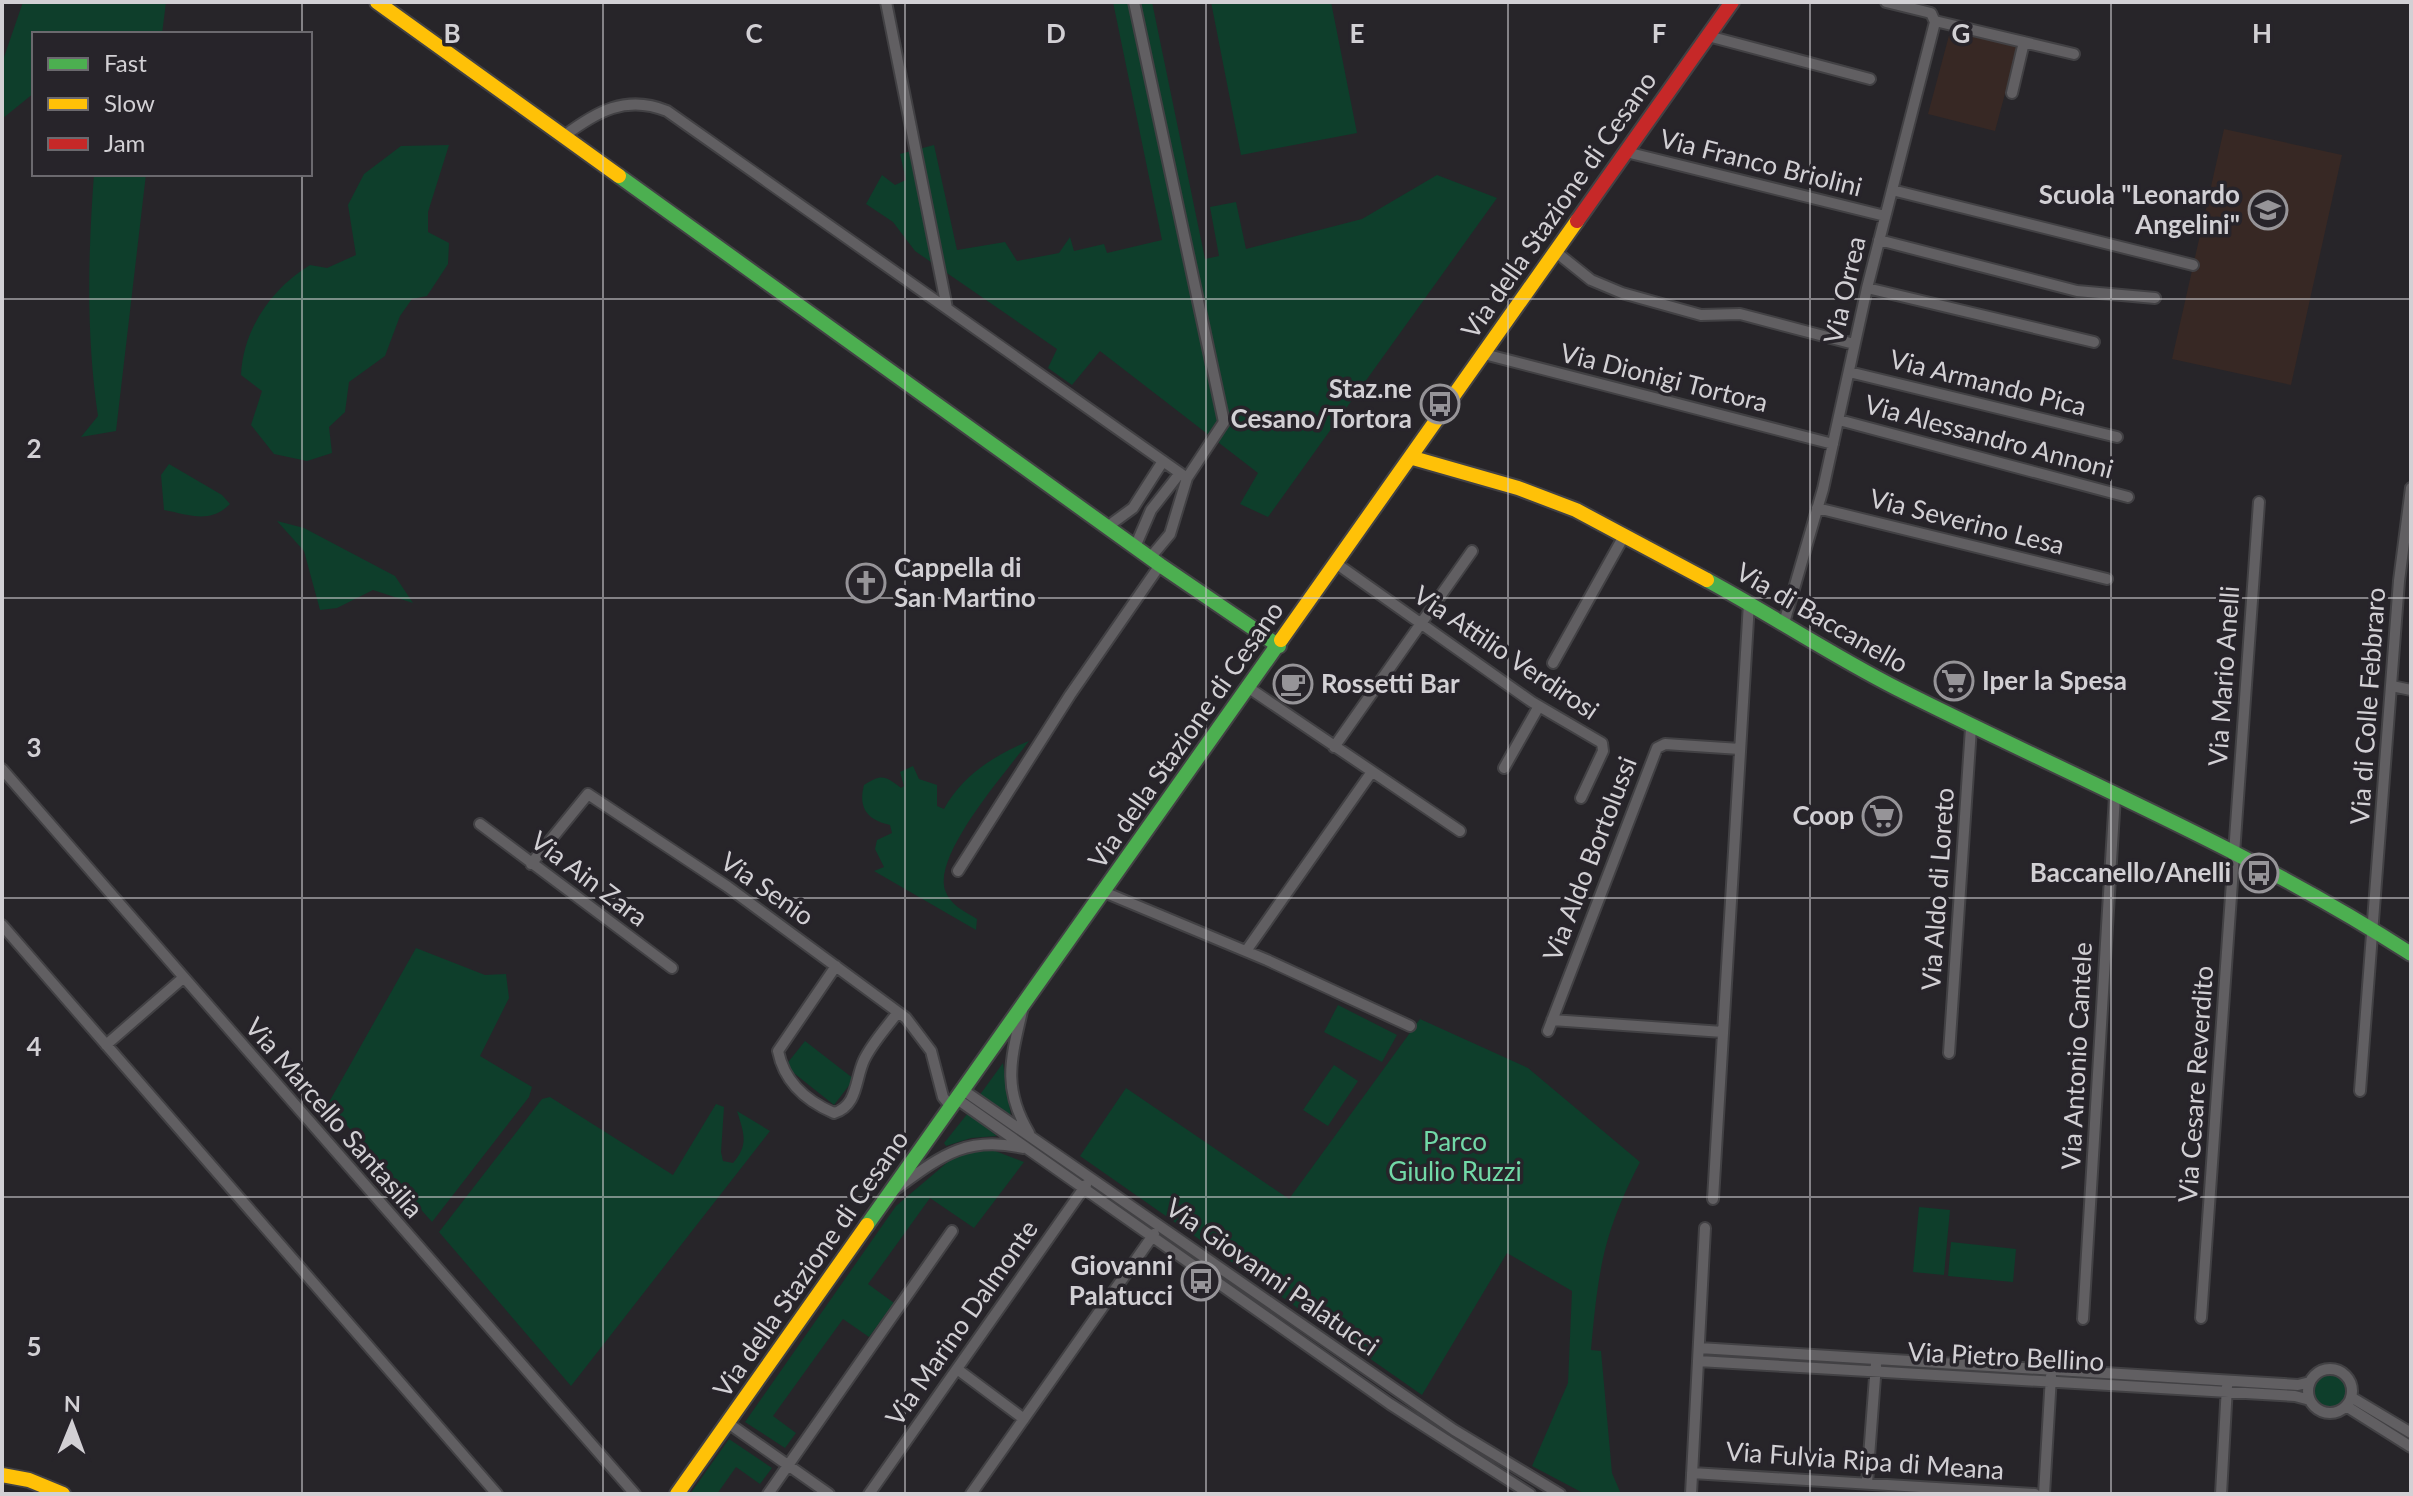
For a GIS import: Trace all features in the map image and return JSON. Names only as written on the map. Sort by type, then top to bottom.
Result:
[{"type":"street","points":[[377,2],[1155,562],[1279,646]]},
{"type":"street","points":[[886,2],[947,308]]},
{"type":"street","points":[[1134,2],[1224,422],[1184,476],[1151,510],[1135,547]]},
{"type":"street","name":"Via della Stazione di Cesano","points":[[677,1494],[1413,458],[1732,2]]},
{"type":"street","points":[[1886,2],[1931,13],[1935,21],[2074,54]]},
{"type":"street","name":"Via Orrea","points":[[1784,623],[1817,508],[1867,288],[1935,21]]},
{"type":"street","points":[[1708,36],[1870,79]]},
{"type":"street","points":[[2012,93],[2024,42]]},
{"type":"street","points":[[564,136],[592,116],[615,105],[640,104],[667,111],[1184,476]]},
{"type":"street","name":"Via Franco Briolini","points":[[1626,152],[1885,216]]},
{"type":"street","points":[[1892,190],[2193,265]]},
{"type":"street","points":[[1879,240],[2077,291],[2155,298]]},
{"type":"street","points":[[1556,252],[1591,280],[1622,293],[1701,315],[1740,314],[1854,344]]},
{"type":"street","points":[[1867,288],[2094,342]]},
{"type":"street","name":"Via Dionigi Tortora","points":[[1484,354],[1833,444]]},
{"type":"street","name":"Via Armando Pica","points":[[1849,372],[2117,437]]},
{"type":"street","name":"Via Alessandro Annoni","points":[[1839,420],[2128,497]]},
{"type":"street","name":"Via di Baccanello","points":[[1413,458],[1552,499],[1749,603],[1971,728],[2232,853],[2371,928],[2411,954]]},
{"type":"street","points":[[1107,527],[1133,508],[1163,461]]},
{"type":"street","points":[[958,871],[1155,562],[1170,534],[1184,476]]},
{"type":"street","name":"Via di Colle Febbraro","points":[[2360,1091],[2400,570],[2411,488]]},
{"type":"street","name":"Via Mario Anelli","points":[[2232,853],[2259,502]]},
{"type":"street","name":"Via Severino Lesa","points":[[1817,508],[2107,579]]},
{"type":"street","points":[[1553,663],[1624,536]]},
{"type":"street","points":[[1334,747],[1472,551]]},
{"type":"street","name":"Via Attilio Verdirosi","points":[[1337,564],[1539,706],[1603,746],[1581,798]]},
{"type":"street","points":[[1713,1199],[1749,603]]},
{"type":"street","points":[[2392,686],[2411,690]]},
{"type":"street","points":[[1249,688],[1460,831]]},
{"type":"street","points":[[1504,768],[1539,706]]},
{"type":"street","name":"Via Aldo di Loreto","points":[[1949,1053],[1971,728]]},
{"type":"street","name":"Via Aldo Bortolussi","points":[[1723,1032],[1550,1026],[1657,748],[1665,744],[1740,749]]},
{"type":"street","name":"Via Marcello Santasilia","points":[[2,769],[635,1494]]},
{"type":"street","points":[[1246,951],[1371,773]]},
{"type":"street","name":"Via Senio","points":[[531,864],[588,794],[728,887],[898,1012],[924,1038],[936,1062],[943,1097],[957,1099]]},
{"type":"street","name":"Via Antonio Cantele","points":[[2083,1319],[2115,796]]},
{"type":"street","name":"Via Ain Zara","points":[[480,824],[672,968]]},
{"type":"street","name":"Via Cesare Reverdito","points":[[2201,1318],[2232,853]]},
{"type":"street","points":[[1104,892],[1246,951],[1410,1026]]},
{"type":"street","points":[[2,925],[497,1494]]},
{"type":"street","points":[[836,966],[778,1051],[786,1078],[822,1108],[834,1113],[842,1111],[851,1100],[863,1061],[898,1012]]},
{"type":"street","points":[[106,1045],[183,978]]},
{"type":"street","points":[[1024,1004],[1013,1049],[1010,1083],[1018,1113],[1030,1135]]},
{"type":"street","name":"Via Giovanni Palatucci","points":[[957,1099],[1030,1135],[1454,1430],[1560,1494]]},
{"type":"street","name":"Via Giovanni Palatucci","points":[[957,1099],[1390,1404],[1530,1494]]},
{"type":"street","points":[[889,1193],[941,1157],[964,1146],[995,1141],[1029,1150]]},
{"type":"street","name":"Via Marino Dalmonte","points":[[869,1494],[1091,1177]]},
{"type":"street","points":[[971,1494],[1160,1225]]},
{"type":"street","points":[[1691,1494],[1705,1228]]},
{"type":"street","points":[[768,1494],[952,1231]]},
{"type":"street","name":"Via Pietro Bellino","points":[[1699,1348],[2051,1370],[2227,1386],[2310,1400]]},
{"type":"street","points":[[1867,1483],[1876,1358]]},
{"type":"street","name":"Via Pietro Bellino","points":[[1698,1361],[2051,1382],[2227,1386],[2298,1385],[2310,1382]]},
{"type":"street","points":[[957,1369],[1024,1419]]},
{"type":"street","points":[[2044,1494],[2051,1370]]},
{"type":"street","points":[[2325,1370],[2339,1371],[2349,1380],[2348,1402],[2328,1413],[2319,1410],[2310,1400],[2310,1382],[2325,1370]]},
{"type":"street","points":[[2221,1494],[2227,1386]]},
{"type":"street","points":[[2348,1402],[2411,1433]]},
{"type":"street","points":[[2348,1402],[2411,1447]]},
{"type":"street","points":[[728,1423],[829,1494]]},
{"type":"street","name":"Via Fulvia Ripa di Meana","points":[[1692,1473],[2035,1494]]},
{"type":"street","points":[[2,1475],[29,1480],[63,1494]]},
{"type":"shaded area","points":[[1951,28],[2018,45],[1995,131],[1928,114]]},
{"type":"shaded area","name":"Scuola \"Leonardo Angelini\"","points":[[2224,129],[2342,155],[2291,385],[2172,359]]},
{"type":"green space","points":[[23,2],[166,2],[162,32],[32,32],[32,95],[2,119],[2,63]]},
{"type":"green space","points":[[1113,2],[1152,2],[1205,259],[1219,256],[1210,207],[1236,202],[1246,249],[1362,219],[1437,175],[1497,198],[1268,517],[1240,504],[1258,473],[1100,351],[1072,385],[1048,368],[1057,349],[915,251],[893,222],[866,204],[882,175],[895,185],[906,180],[900,154],[934,145],[957,250],[1005,242],[1017,261],[1059,253],[1070,237],[1074,251],[1104,244],[1107,253],[1162,240]]},
{"type":"green space","points":[[1211,2],[1331,2],[1357,133],[1241,155]]},
{"type":"green space","points":[[449,145],[428,212],[428,232],[449,243],[448,264],[427,296],[412,299],[400,316],[385,356],[349,382],[345,412],[329,427],[332,453],[307,461],[274,454],[251,425],[262,391],[241,375],[247,342],[262,311],[283,285],[310,265],[327,268],[356,255],[348,205],[364,174],[401,146]]},
{"type":"green space","points":[[94,176],[146,176],[116,431],[81,437],[98,416],[91,356],[90,235]]},
{"type":"green space","points":[[169,464],[222,495],[230,504],[207,516],[164,510],[161,475]]},
{"type":"green space","points":[[277,521],[304,528],[395,576],[413,603],[373,590],[337,608],[320,610],[304,551]]},
{"type":"green space","points":[[1029,741],[974,813],[950,856],[944,874],[947,895],[958,907],[977,919],[976,930],[874,871],[884,867],[875,849],[877,840],[892,833],[890,825],[875,820],[866,812],[862,800],[864,785],[883,778],[901,788],[904,786],[900,772],[913,766],[919,779],[937,785],[937,806],[944,809],[960,786],[980,768]]},
{"type":"green space","points":[[416,948],[485,975],[506,974],[509,998],[480,1056],[532,1087],[529,1097],[432,1222],[328,1104]]},
{"type":"green space","points":[[1338,1005],[1397,1035],[1382,1062],[1324,1032]]},
{"type":"green space","name":"Parco Giulio Ruzzi","points":[[1420,1019],[1528,1068],[1640,1162],[1618,1210],[1604,1253],[1591,1350],[1601,1351],[1612,1473],[1621,1494],[1585,1494],[1532,1466],[1568,1383],[1572,1291],[1507,1253],[1422,1395],[1080,1156],[1126,1088],[1289,1199]]},
{"type":"green space","points":[[805,1041],[854,1079],[834,1105],[785,1066]]},
{"type":"green space","points":[[1003,1063],[1011,1117],[979,1096]]},
{"type":"green space","points":[[1334,1065],[1358,1081],[1328,1126],[1303,1110]]},
{"type":"green space","points":[[550,1097],[673,1175],[716,1104],[724,1107],[723,1161],[733,1163],[743,1144],[737,1111],[770,1131],[571,1386],[439,1232],[542,1099]]},
{"type":"green space","points":[[968,1113],[997,1136],[971,1138],[946,1146],[944,1143]]},
{"type":"green space","points":[[990,1149],[1024,1162],[974,1228],[930,1198],[868,1284],[894,1303],[869,1337],[843,1319],[773,1416],[796,1433],[785,1448],[745,1422],[896,1206],[949,1161],[962,1154]]},
{"type":"green space","points":[[1919,1207],[1950,1210],[1944,1275],[1913,1272]]},
{"type":"green space","points":[[1951,1242],[2016,1249],[2013,1282],[1948,1276]]},
{"type":"green space","points":[[2330,1375],[2341,1380],[2346,1391],[2341,1402],[2330,1407],[2319,1402],[2314,1391],[2319,1380]]},
{"type":"green space","points":[[729,1439],[772,1468],[760,1484],[736,1467],[717,1494],[690,1494]]},
{"type":"traffic: fast","points":[[619,176],[1160,565],[1279,646]]},
{"type":"traffic: fast","points":[[1707,580],[1872,675],[2286,880],[2411,954]]},
{"type":"traffic: fast","points":[[867,1225],[1281,640]]},
{"type":"traffic: slow","points":[[377,2],[619,176]]},
{"type":"traffic: slow","points":[[1281,640],[1577,221]]},
{"type":"traffic: slow","points":[[1413,458],[1518,488],[1576,510],[1707,580]]},
{"type":"traffic: slow","points":[[677,1494],[867,1225]]},
{"type":"traffic: slow","points":[[2,1475],[29,1480],[63,1494]]},
{"type":"traffic: jam","points":[[1577,221],[1732,2]]},
{"type":"place","name":"Scuola \"Leonardo Angelini\"","points":[[2268,210]]},
{"type":"place","name":"Staz.ne Cesano/Tortora","points":[[1440,404]]},
{"type":"place","name":"Cappella di San Martino","points":[[866,583]]},
{"type":"place","name":"Iper la Spesa","points":[[1954,681]]},
{"type":"place","name":"Rossetti Bar","points":[[1293,684]]},
{"type":"place","name":"Coop","points":[[1882,816]]},
{"type":"place","name":"Baccanello/Anelli","points":[[2259,873]]},
{"type":"place","name":"Giovanni Palatucci","points":[[1201,1281]]}]
